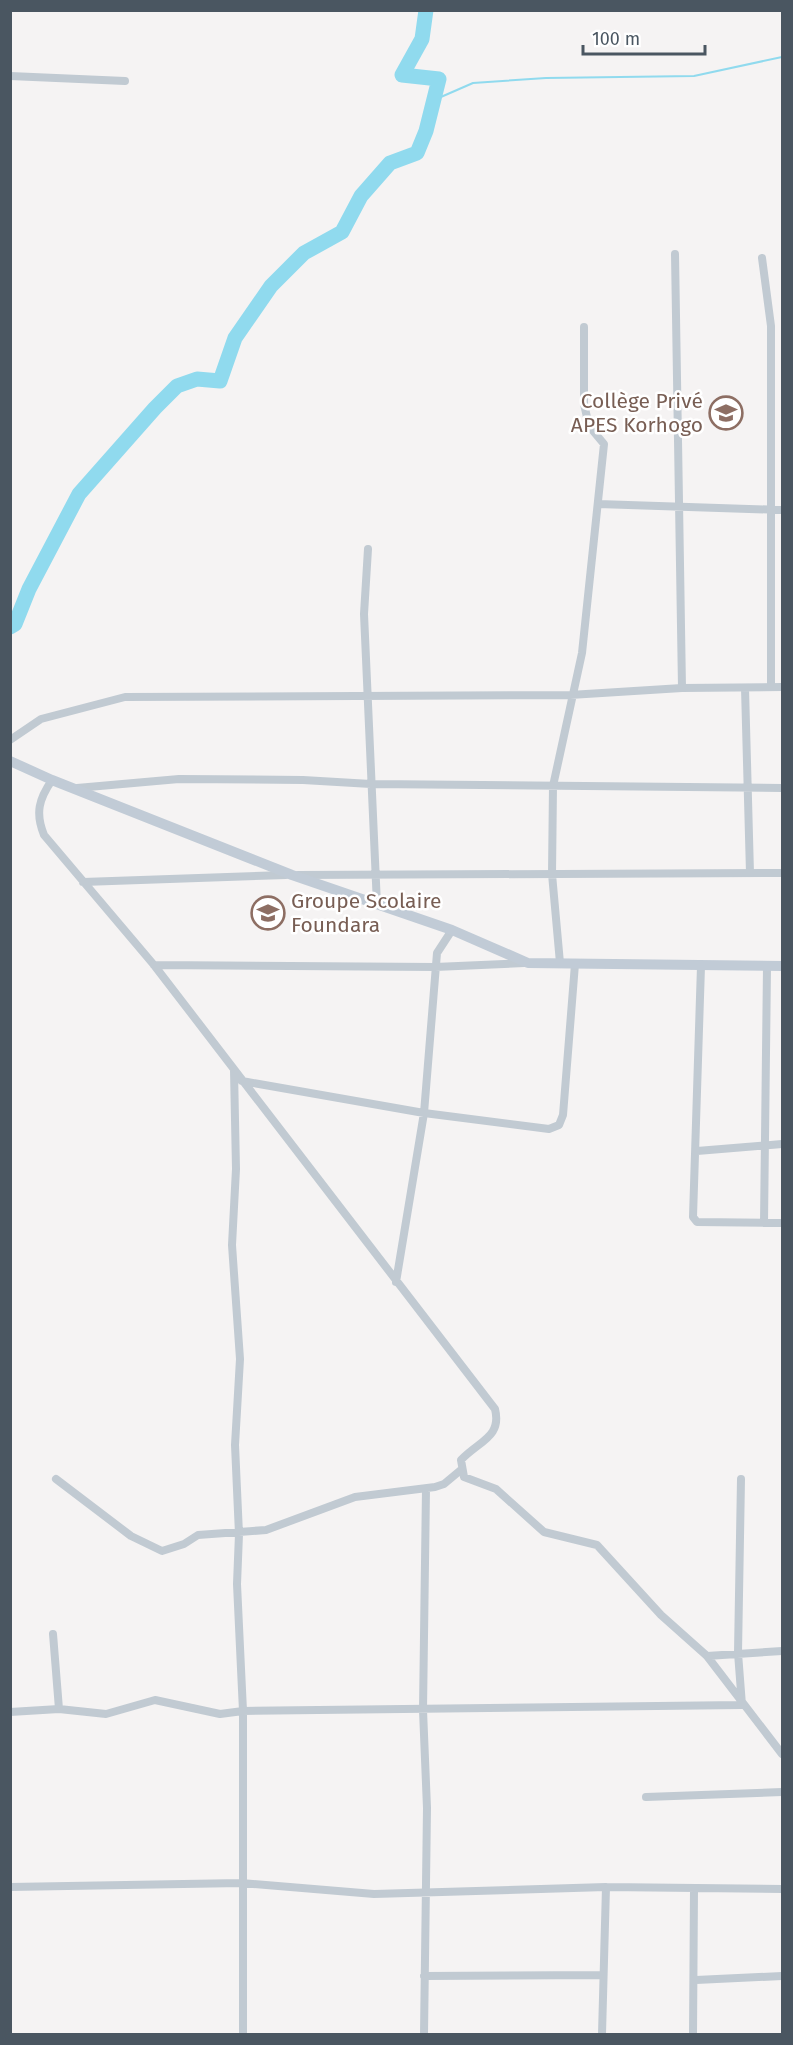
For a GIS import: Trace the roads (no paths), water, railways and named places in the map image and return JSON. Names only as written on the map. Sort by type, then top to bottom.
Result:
[{"type":"street","points":[[10,76],[125,81]]},
{"type":"street","points":[[675,254],[682,688]]},
{"type":"street","points":[[762,258],[771,326],[771,687]]},
{"type":"street","points":[[560,963],[552,874],[553,786],[570,695],[582,653],[604,444],[589,426],[584,404],[584,327]]},
{"type":"street","points":[[598,504],[783,510]]},
{"type":"street","points":[[368,549],[364,614],[377,904]]},
{"type":"street","points":[[10,740],[41,719],[125,698],[570,695],[682,688],[783,687]]},
{"type":"street","points":[[745,688],[750,873]]},
{"type":"street","points":[[10,761],[52,780],[292,875],[452,930],[528,963]]},
{"type":"street","points":[[72,788],[179,779],[303,780],[371,784],[783,788]]},
{"type":"street","points":[[52,780],[42,794],[38,808],[39,822],[44,835],[154,965],[495,1409],[498,1421],[496,1431],[461,1460],[464,1476],[496,1489],[544,1532],[597,1545],[661,1615],[707,1656],[783,1754]]},
{"type":"street","points":[[84,882],[292,875],[783,873]]},
{"type":"street","points":[[396,1282],[424,1113],[433,1022],[436,953],[452,930]]},
{"type":"street","points":[[154,965],[435,967],[560,963],[783,966]]},
{"type":"street","points":[[242,1081],[424,1113],[549,1129],[559,1125],[563,1116],[575,964]]},
{"type":"street","points":[[701,966],[697,1151],[693,1217],[697,1222],[783,1223]]},
{"type":"street","points":[[764,1223],[767,967]]},
{"type":"street","points":[[234,1070],[236,1168],[232,1245],[240,1359],[235,1445],[239,1534],[237,1584],[243,1711],[241,1883],[243,2034]]},
{"type":"street","points":[[697,1151],[783,1144]]},
{"type":"street","points":[[56,1479],[131,1536],[162,1551],[184,1544],[198,1535],[239,1534],[292,1522],[355,1497],[444,1484],[462,1469]]},
{"type":"street","points":[[741,1479],[738,1653],[742,1704]]},
{"type":"street","points":[[424,2034],[424,1891],[427,1808],[423,1710],[426,1488]]},
{"type":"street","points":[[53,1634],[59,1709]]},
{"type":"street","points":[[707,1656],[783,1651]]},
{"type":"street","points":[[10,1712],[59,1709],[106,1714],[155,1700],[220,1714],[243,1711],[742,1704]]},
{"type":"street","points":[[646,1797],[783,1792]]},
{"type":"street","points":[[10,1887],[241,1883],[374,1894],[606,1887],[783,1889]]},
{"type":"street","points":[[602,2034],[606,1887]]},
{"type":"street","points":[[693,2034],[696,1980],[694,1889]]},
{"type":"street","points":[[424,1976],[603,1975]]},
{"type":"street","points":[[696,1980],[783,1976]]},
{"type":"waterway","points":[[10,627],[15,624],[29,589],[79,494],[177,386],[197,379],[220,381],[235,338],[271,286],[304,253],[342,232],[361,196],[390,163],[417,153],[426,131],[439,79],[402,75],[422,39],[426,10]]},
{"type":"waterway","points":[[434,100],[473,83],[546,78],[694,76],[782,57]]},
{"type":"place","name":"Collège Privé APES Korhogo","points":[[726,413]]},
{"type":"place","name":"Groupe Scolaire Foundara","points":[[268,913]]}]
